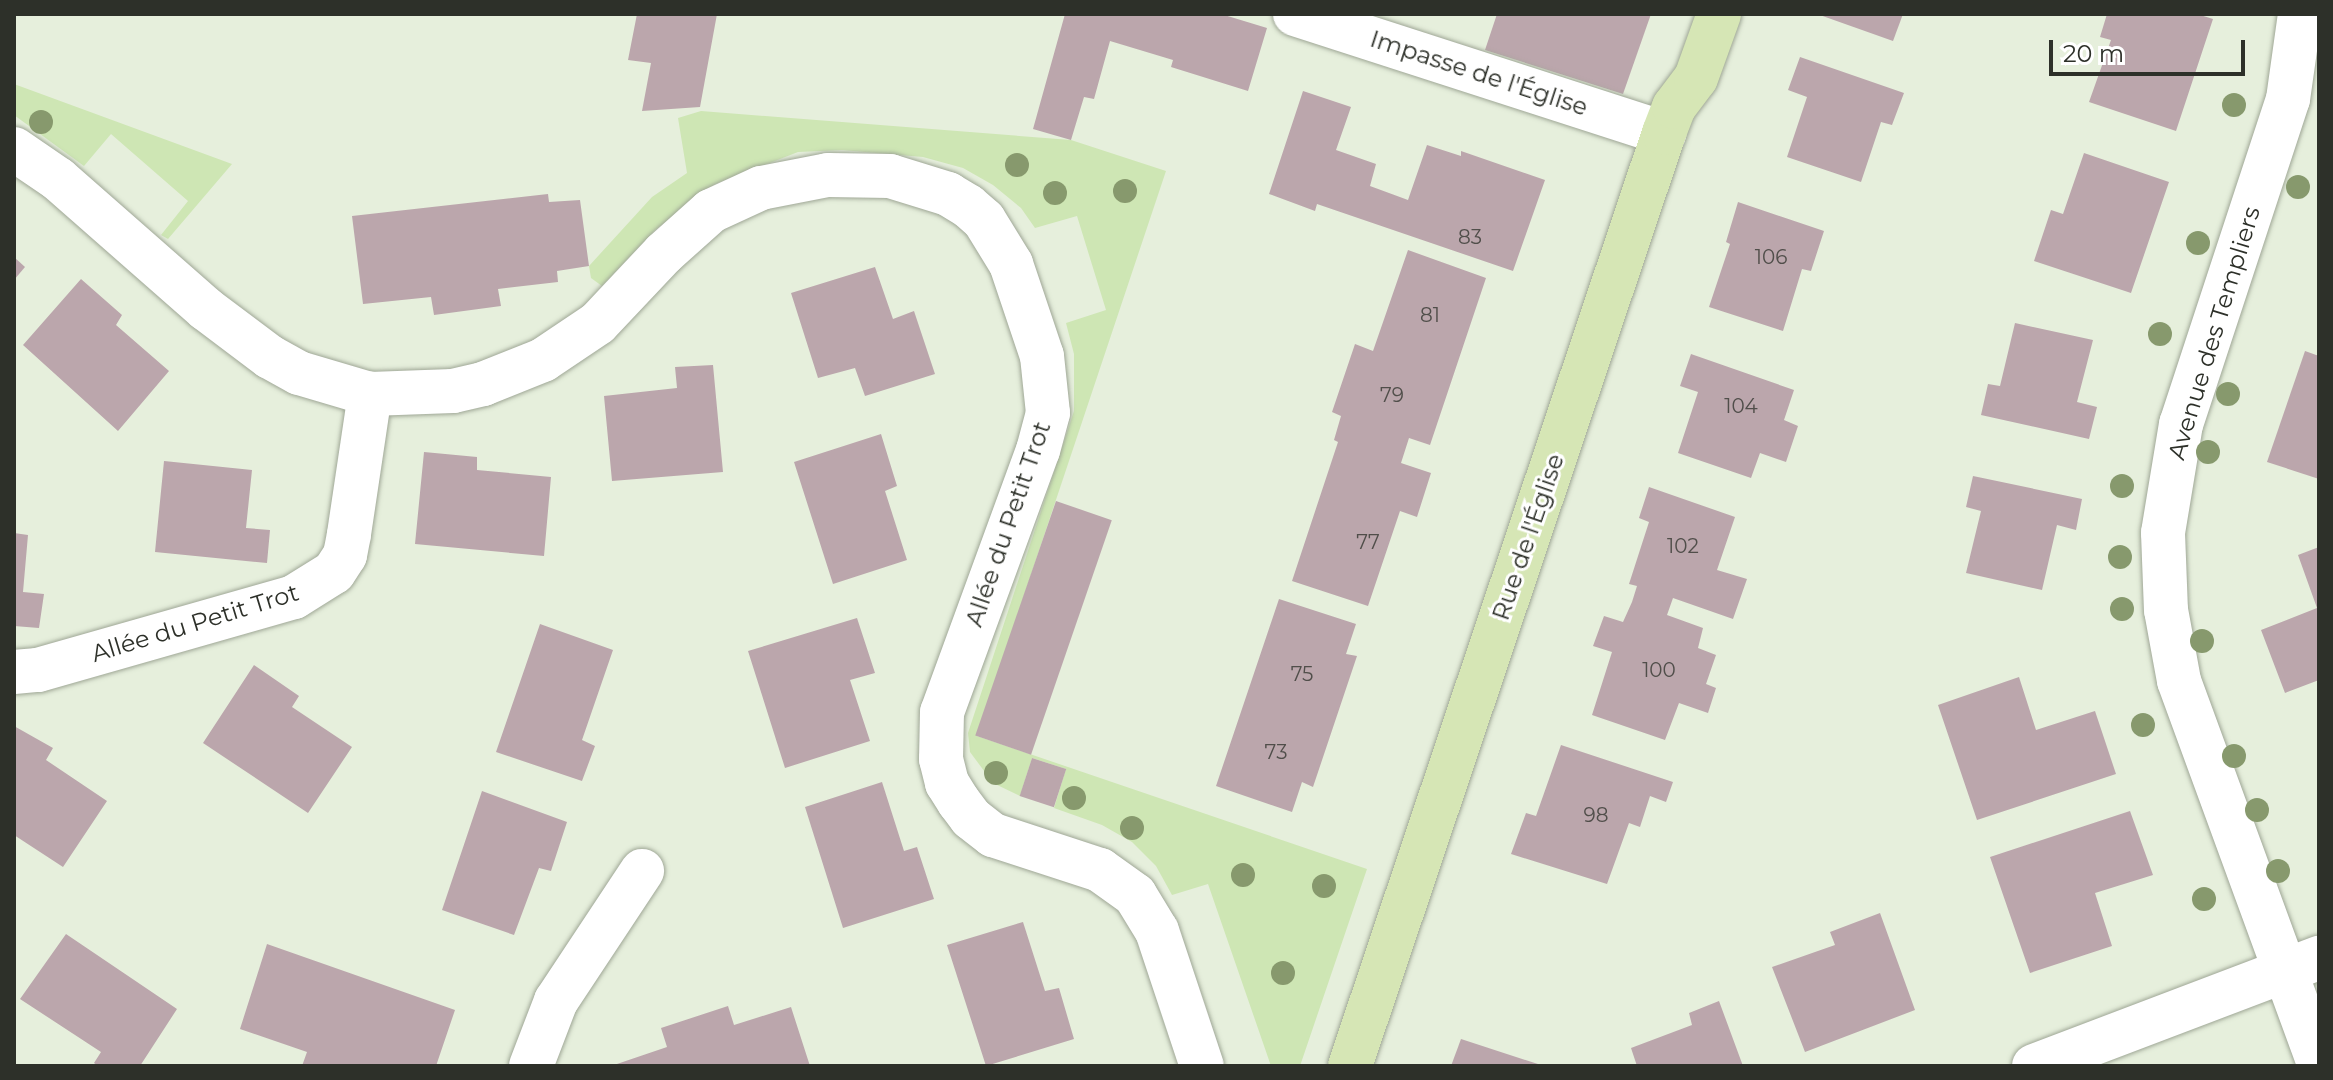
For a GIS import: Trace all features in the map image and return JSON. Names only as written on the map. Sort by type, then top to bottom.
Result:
[{"type":"street","name":"Impasse de l'Église","points":[[1295,14],[1664,133]]},
{"type":"street","name":"Rue de l'Église","points":[[1350,1066],[1664,133],[1674,107],[1696,78],[1719,14]]},
{"type":"street","name":"Avenue des Templiers","points":[[2300,14],[2288,99],[2181,424],[2163,533],[2166,610],[2179,681],[2302,965],[2319,1063]]},
{"type":"street","name":"Allée du Petit Trot","points":[[14,149],[58,179],[206,309],[270,357],[299,373],[370,394],[453,391],[483,384],[543,360],[598,323],[664,253],[711,211],[761,188],[828,175],[890,176],[948,194],[968,206],[984,220],[1011,264],[1042,356],[1048,413],[1038,450],[942,712],[941,759],[947,783],[971,818],[993,835],[1100,870],[1135,895],[1157,931],[1202,1066]]},
{"type":"street","name":"Allée du Petit Trot","points":[[14,672],[38,670],[294,597],[334,572],[345,555],[370,394]]},
{"type":"street","points":[[531,1066],[556,1001],[642,871]]},
{"type":"street","points":[[2034,1066],[2302,965]]},
{"type":"green space","points":[[14,84],[232,164],[168,239],[161,235],[188,201],[111,134],[84,166],[14,115]]},
{"type":"green space","points":[[701,111],[1071,140],[1166,171],[977,736],[1367,869],[1300,1066],[1271,1066],[1208,884],[1172,895],[1156,866],[1132,842],[1102,825],[1054,808],[1066,769],[1032,758],[1020,796],[993,783],[970,752],[968,733],[1074,411],[1074,354],[1066,323],[1106,310],[1077,216],[1035,228],[1021,208],[993,185],[963,168],[923,157],[842,150],[798,152],[715,184],[655,230],[602,286],[591,278],[589,266],[652,197],[687,173],[678,118]]},
{"type":"building","points":[[637,14],[717,14],[700,107],[642,111],[651,63],[628,60]]},
{"type":"building","points":[[1065,14],[1221,14],[1267,28],[1248,91],[1171,67],[1173,60],[1110,41],[1094,99],[1084,97],[1071,140],[1033,129]]},
{"type":"building","points":[[1497,14],[1651,14],[1623,94],[1485,50]]},
{"type":"building","points":[[1817,14],[1903,14],[1893,41]]},
{"type":"building","points":[[2107,14],[2197,14],[2213,19],[2176,131],[2089,102],[2111,40],[2100,37]]},
{"type":"building","points":[[1800,57],[1904,93],[1892,125],[1881,122],[1861,182],[1787,157],[1807,97],[1788,90]]},
{"type":"building","points":[[1303,91],[1351,107],[1336,150],[1376,164],[1370,186],[1408,200],[1427,145],[1461,156],[1461,151],[1545,180],[1513,271],[1317,204],[1315,211],[1269,194]]},
{"type":"building","points":[[2084,153],[2169,182],[2131,293],[2034,261],[2051,210],[2063,214]]},
{"type":"building","points":[[548,194],[549,202],[580,200],[589,266],[557,271],[558,282],[498,289],[501,306],[434,315],[431,297],[363,304],[352,216]]},
{"type":"building","points":[[1738,202],[1824,231],[1811,271],[1802,269],[1783,331],[1709,307],[1730,244],[1726,242]]},
{"type":"building","points":[[1408,250],[1486,278],[1430,445],[1409,438],[1401,463],[1431,473],[1417,517],[1400,511],[1368,606],[1292,581],[1338,442],[1334,440],[1341,416],[1332,412],[1355,344],[1373,351]]},
{"type":"building","points":[[14,257],[25,267],[14,280]]},
{"type":"building","points":[[875,267],[893,319],[914,311],[935,374],[865,396],[855,368],[818,378],[791,293]]},
{"type":"building","points":[[81,279],[122,315],[116,325],[169,371],[118,431],[23,345]]},
{"type":"building","points":[[2015,323],[2093,340],[2077,402],[2097,407],[2089,439],[1981,415],[1988,384],[2000,386]]},
{"type":"building","points":[[2305,351],[2319,356],[2319,479],[2267,462]]},
{"type":"building","points":[[1691,354],[1794,390],[1784,420],[1798,426],[1786,462],[1760,453],[1751,478],[1678,453],[1698,392],[1680,386]]},
{"type":"building","points":[[713,365],[723,472],[612,481],[604,396],[677,388],[675,367]]},
{"type":"building","points":[[881,434],[897,486],[885,491],[907,560],[833,584],[794,462]]},
{"type":"building","points":[[424,452],[477,457],[477,470],[551,477],[544,556],[415,544]]},
{"type":"building","points":[[164,461],[252,470],[246,528],[270,530],[267,563],[155,552]]},
{"type":"building","points":[[1973,476],[2082,499],[2076,530],[2057,525],[2042,590],[1966,573],[1981,511],[1966,507]]},
{"type":"building","points":[[1649,487],[1735,517],[1717,570],[1747,579],[1733,619],[1673,598],[1667,615],[1703,628],[1698,648],[1716,655],[1706,684],[1716,688],[1708,713],[1679,703],[1665,740],[1592,715],[1612,652],[1593,646],[1604,616],[1623,622],[1632,602],[1637,586],[1629,584],[1649,522],[1639,518]]},
{"type":"building","points":[[1056,501],[1112,520],[1031,755],[975,735]]},
{"type":"building","points":[[14,533],[28,535],[23,592],[44,594],[39,628],[14,626]]},
{"type":"building","points":[[2319,547],[2319,680],[2285,693],[2261,630],[2317,608],[2298,555]]},
{"type":"building","points":[[1279,599],[1356,624],[1346,654],[1357,656],[1313,787],[1302,782],[1292,812],[1216,786]]},
{"type":"building","points":[[857,618],[875,673],[850,680],[870,741],[785,768],[748,651]]},
{"type":"building","points":[[540,624],[613,650],[582,740],[595,746],[582,781],[496,752]]},
{"type":"building","points":[[254,665],[299,696],[292,707],[352,747],[308,813],[203,743]]},
{"type":"building","points":[[2019,677],[2036,730],[2095,711],[2116,774],[1977,820],[1938,705]]},
{"type":"building","points":[[14,726],[53,748],[46,760],[107,801],[63,867],[14,835]]},
{"type":"building","points":[[1561,745],[1673,782],[1666,802],[1650,796],[1640,827],[1629,823],[1607,884],[1511,854],[1526,813],[1536,816]]},
{"type":"building","points":[[1032,758],[1066,769],[1054,807],[1020,796]]},
{"type":"building","points":[[882,782],[904,851],[917,847],[934,899],[843,928],[805,807]]},
{"type":"building","points":[[482,791],[567,822],[551,871],[539,868],[514,935],[442,910]]},
{"type":"building","points":[[2130,811],[2153,875],[2095,893],[2112,946],[2030,973],[1990,857]]},
{"type":"building","points":[[1880,913],[1915,1010],[1805,1052],[1772,967],[1835,945],[1830,932]]},
{"type":"building","points":[[1023,922],[1045,991],[1059,988],[1074,1039],[986,1066],[947,945]]},
{"type":"building","points":[[66,934],[177,1009],[140,1066],[98,1066],[94,1063],[101,1052],[20,999]]},
{"type":"building","points":[[267,944],[455,1010],[436,1066],[302,1066],[307,1052],[240,1029]]},
{"type":"building","points":[[1719,1001],[1743,1066],[1637,1066],[1631,1048],[1692,1025],[1689,1013]]},
{"type":"building","points":[[728,1006],[734,1025],[791,1007],[810,1066],[611,1066],[667,1047],[661,1028]]},
{"type":"building","points":[[1461,1039],[1541,1065],[1541,1066],[1451,1066]]}]
